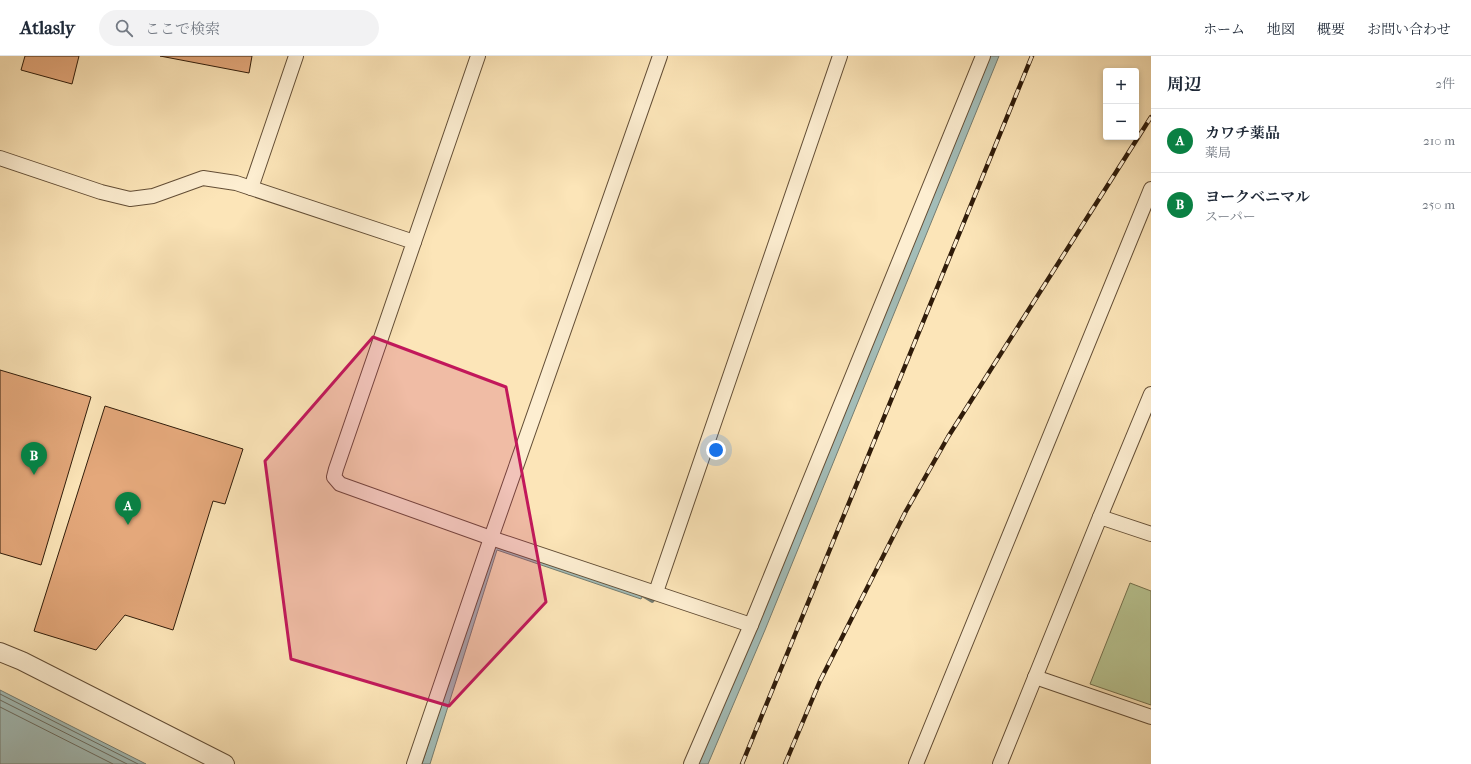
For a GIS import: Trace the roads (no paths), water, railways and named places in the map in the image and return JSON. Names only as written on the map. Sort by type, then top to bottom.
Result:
[{"type":"street","points":[[251,188],[296,56]]},
{"type":"street","points":[[478,56],[334,477],[340,484],[491,538],[751,625]]},
{"type":"street","points":[[414,764],[491,538],[660,56]]},
{"type":"street","points":[[656,592],[840,56]]},
{"type":"street","points":[[691,764],[751,625],[983,56]]},
{"type":"street","points":[[0,158],[101,192],[130,199],[153,196],[203,178],[236,182],[414,242]]},
{"type":"street","points":[[916,764],[1151,189]]},
{"type":"street","points":[[1000,764],[1151,394]]},
{"type":"street","points":[[1100,517],[1151,534]]},
{"type":"street","points":[[0,652],[22,660],[225,764]]},
{"type":"street","points":[[1035,677],[1151,717]]},
{"type":"water","points":[[988,56],[999,56],[765,630],[708,764],[697,764]]},
{"type":"water","points":[[493,542],[645,591],[641,599],[497,550],[430,764],[422,764]]},
{"type":"water","points":[[0,690],[146,764],[0,764]]},
{"type":"waterway","points":[[642,594],[652,600]]},
{"type":"railway","points":[[742,764],[1032,56]]},
{"type":"railway","points":[[785,764],[820,681],[906,511],[948,437],[1151,117]]},
{"type":"place","name":"ヨークベニマル","points":[[34,475]]},
{"type":"place","name":"カワチ薬品","points":[[128,525]]}]
